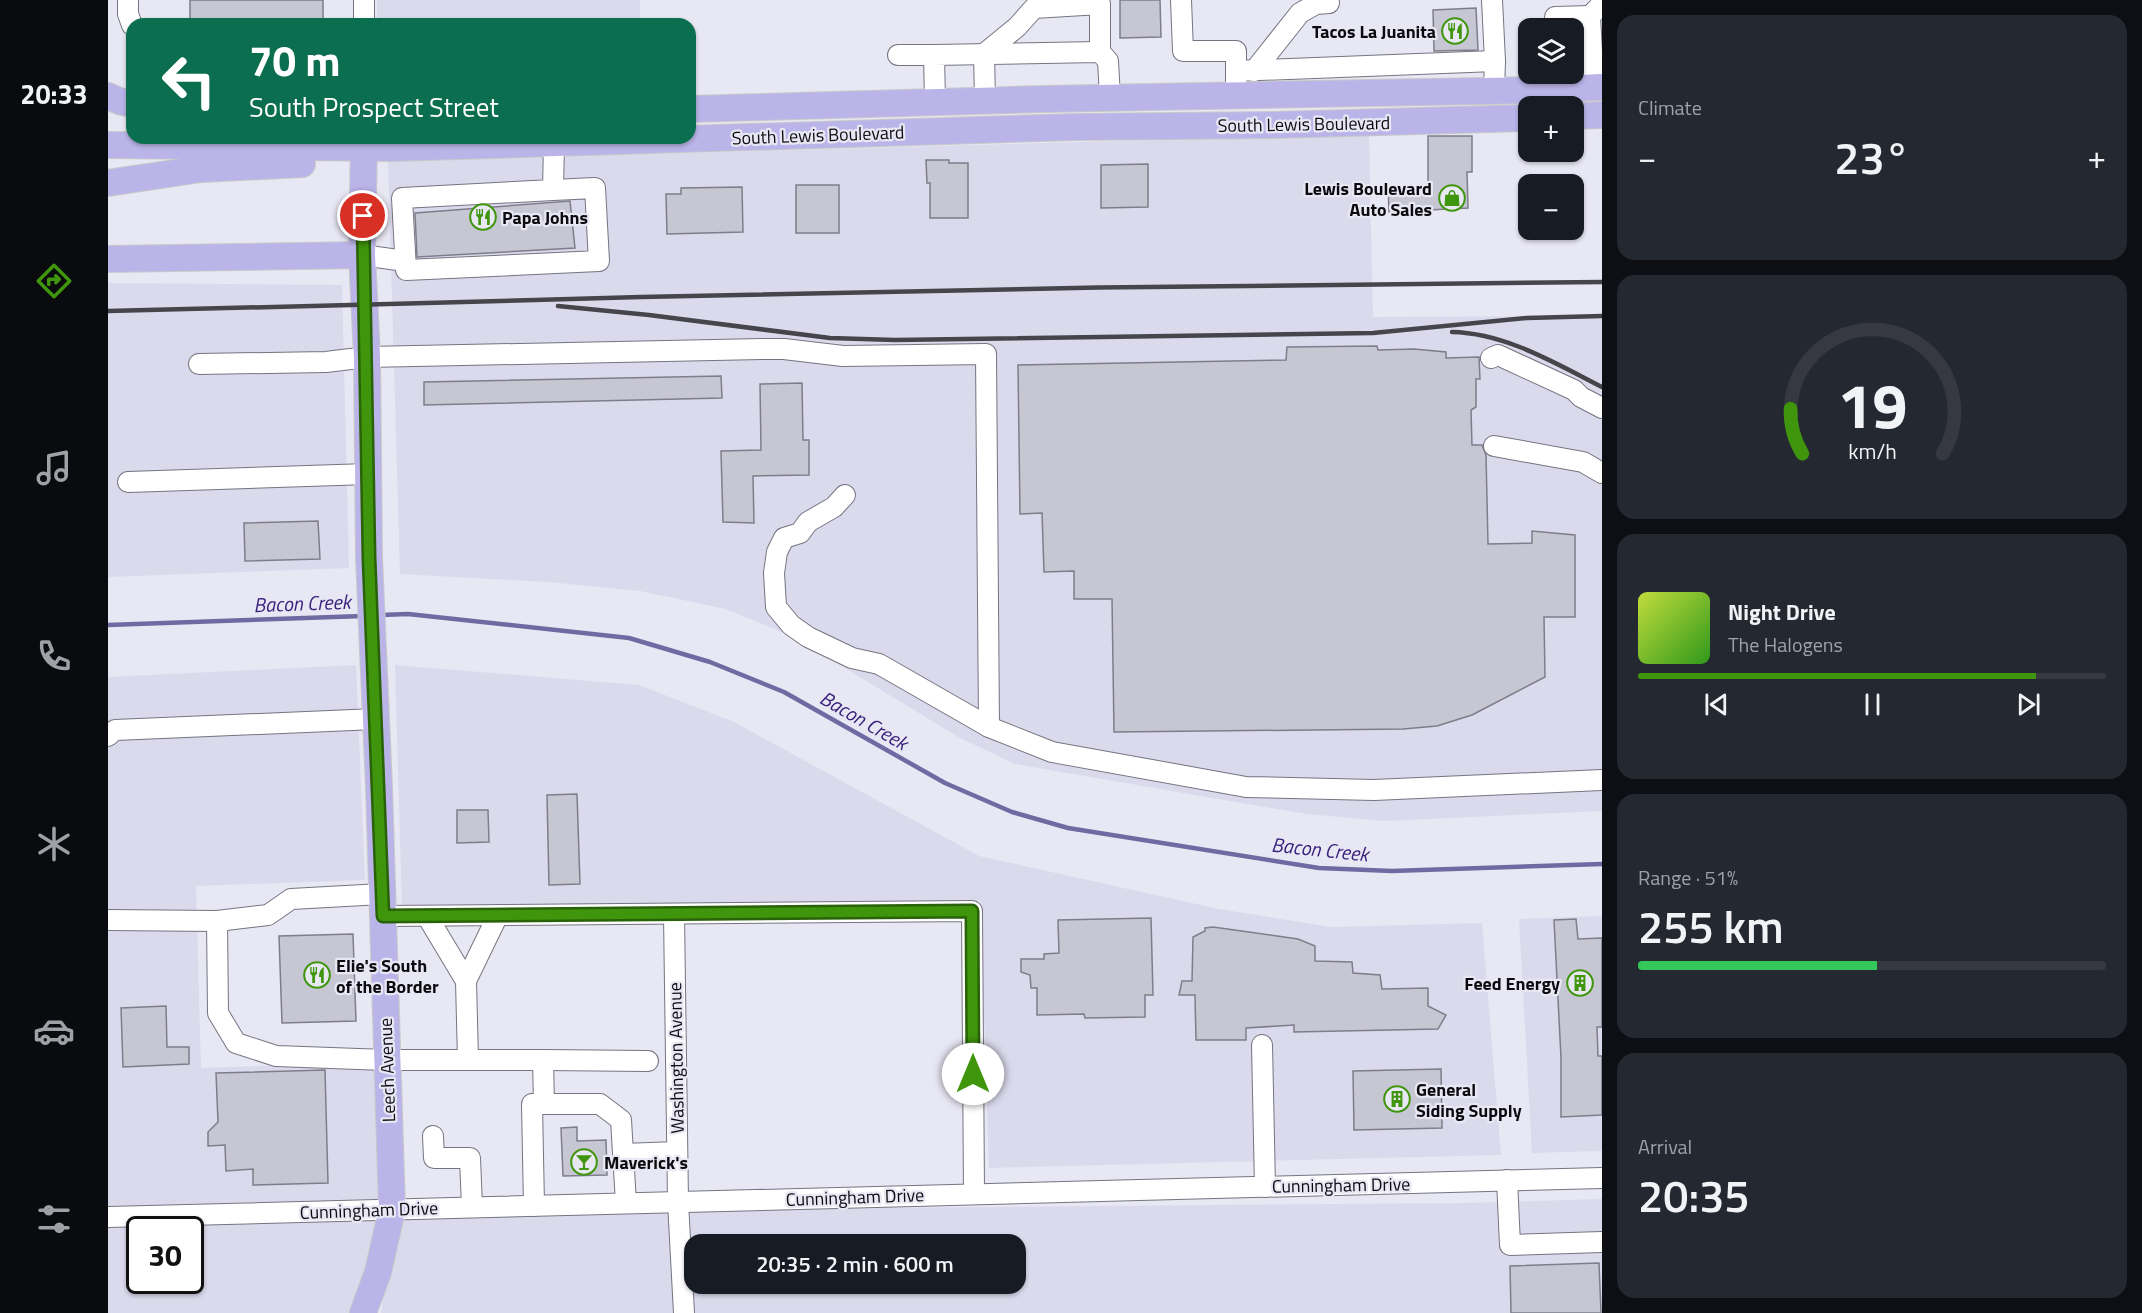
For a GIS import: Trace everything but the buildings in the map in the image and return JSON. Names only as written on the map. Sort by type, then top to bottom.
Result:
[{"type":"main road","name":"South Lewis Boulevard","points":[[696,109],[1110,97],[1242,79],[1434,92],[1494,90],[1537,84]]},
{"type":"main road","name":"South Lewis Boulevard","points":[[1578,84],[1598,87]]},
{"type":"main road","points":[[108,96],[126,103]]},
{"type":"main road","points":[[108,113],[126,113]]},
{"type":"main road","points":[[1584,116],[1602,115]]},
{"type":"main road","name":"South Lewis Boulevard","points":[[696,139],[1064,127],[1274,125],[1518,117]]},
{"type":"main road","name":"South Lewis Boulevard","points":[[108,145],[236,144]]},
{"type":"main road","points":[[108,183],[201,169],[332,162],[362,144]]},
{"type":"main road","name":"Leech Avenue","points":[[363,1313],[378,1272],[392,1210],[369,558],[362,255],[364,144]]},
{"type":"main road","points":[[108,259],[362,255]]},
{"type":"street","points":[[128,0],[130,18]]},
{"type":"street","points":[[364,0],[364,18]]},
{"type":"street","points":[[1181,0],[1183,51],[1236,51],[1242,79]]},
{"type":"street","points":[[1492,0],[1494,90]]},
{"type":"street","points":[[984,54],[1017,27],[1034,8],[1100,2],[1100,52],[1108,61],[1110,97]]},
{"type":"street","points":[[1242,79],[1300,13],[1316,4],[1329,3]]},
{"type":"street","points":[[1552,15],[1595,8],[1598,87]]},
{"type":"street","points":[[898,55],[1100,52]]},
{"type":"street","points":[[984,54],[985,100]]},
{"type":"street","points":[[934,55],[935,102]]},
{"type":"street","points":[[1242,79],[1435,63],[1495,61]]},
{"type":"street","points":[[1434,92],[1435,63]]},
{"type":"street","points":[[553,190],[554,144]]},
{"type":"street","points":[[595,188],[599,261],[405,270],[402,198],[553,190],[595,188]]},
{"type":"street","points":[[362,255],[405,261]]},
{"type":"street","points":[[199,364],[326,362],[366,357],[762,349],[784,349],[843,356],[986,354],[989,727]]},
{"type":"street","points":[[1491,358],[1498,355],[1574,390],[1581,397],[1602,408]]},
{"type":"street","points":[[1494,446],[1583,462],[1602,473]]},
{"type":"street","points":[[128,482],[368,474]]},
{"type":"street","points":[[845,495],[834,507],[808,522],[800,533],[784,538],[777,552],[774,573],[776,608],[791,625],[808,638],[852,658],[879,664],[989,727],[1052,752],[1246,788],[1374,790],[1602,780]]},
{"type":"street","points":[[108,736],[115,730],[376,719]]},
{"type":"street","points":[[108,920],[217,921],[268,915],[291,899],[383,905],[427,916],[972,911],[974,1194]]},
{"type":"street","name":"Washington Avenue","points":[[674,914],[678,1202],[684,1313]]},
{"type":"street","points":[[468,1060],[466,981],[498,915]]},
{"type":"street","points":[[427,916],[466,981]]},
{"type":"street","points":[[217,921],[218,1013],[236,1043],[276,1056],[386,1060],[648,1061]]},
{"type":"street","points":[[1262,1045],[1265,1187]]},
{"type":"street","points":[[543,1060],[544,1104]]},
{"type":"street","points":[[534,1206],[532,1104],[600,1104],[621,1120],[626,1203]]},
{"type":"street","points":[[433,1136],[434,1158],[470,1158],[472,1207]]},
{"type":"street","points":[[623,1154],[677,1152]]},
{"type":"street","name":"Cunningham Drive","points":[[108,1217],[1602,1178]]},
{"type":"street","points":[[1507,1180],[1510,1245],[1602,1242]]},
{"type":"shaded area","points":[[377,0],[640,0],[640,18],[377,18]]},
{"type":"shaded area","points":[[1369,134],[1373,317],[1602,316],[1602,811],[1385,821],[1306,814],[1015,764],[960,738],[794,637],[726,609],[640,591],[548,582],[400,574],[388,161]]},
{"type":"shaded area","points":[[108,283],[342,285],[349,568],[108,577]]},
{"type":"shaded area","points":[[356,665],[365,880],[196,886],[201,1068],[378,1062],[381,1160],[377,1232],[352,1313],[108,1313],[108,677]]},
{"type":"shaded area","points":[[395,665],[639,685],[734,722],[979,856],[1219,909],[1331,927],[1482,923],[1501,1155],[989,1168],[980,900],[402,909]]},
{"type":"shaded area","points":[[1602,916],[1602,1151],[1532,1153],[1519,919]]},
{"type":"shaded area","points":[[1602,1199],[1602,1313],[381,1313],[397,1212],[1461,1203]]},
{"type":"waterway","name":"Bacon Creek","points":[[381,615],[408,614],[629,638],[710,662],[784,692],[945,783],[1012,812],[1068,828],[1319,868],[1392,871],[1602,864]]},
{"type":"waterway","name":"Bacon Creek","points":[[108,625],[363,616]]},
{"type":"railway","points":[[108,311],[881,292],[1602,282]]},
{"type":"railway","points":[[558,306],[830,338],[895,340],[1373,333],[1527,318],[1602,316]]},
{"type":"railway","points":[[1452,332],[1472,334],[1510,344],[1548,359],[1602,387]]},
{"type":"place","name":"Tacos La Juanita","points":[[1455,31]]},
{"type":"place","name":"Lewis Boulevard Auto Sales","points":[[1452,198]]},
{"type":"place","name":"Papa Johns","points":[[483,217]]},
{"type":"place","name":"Elie's South of the Border","points":[[317,975]]},
{"type":"place","name":"Feed Energy","points":[[1580,983]]},
{"type":"place","name":"General Siding Supply","points":[[1397,1099]]},
{"type":"place","name":"Maverick's","points":[[584,1162]]},
{"type":"route","points":[[363,216],[369,558],[383,916],[972,911],[973,1074]]}]
